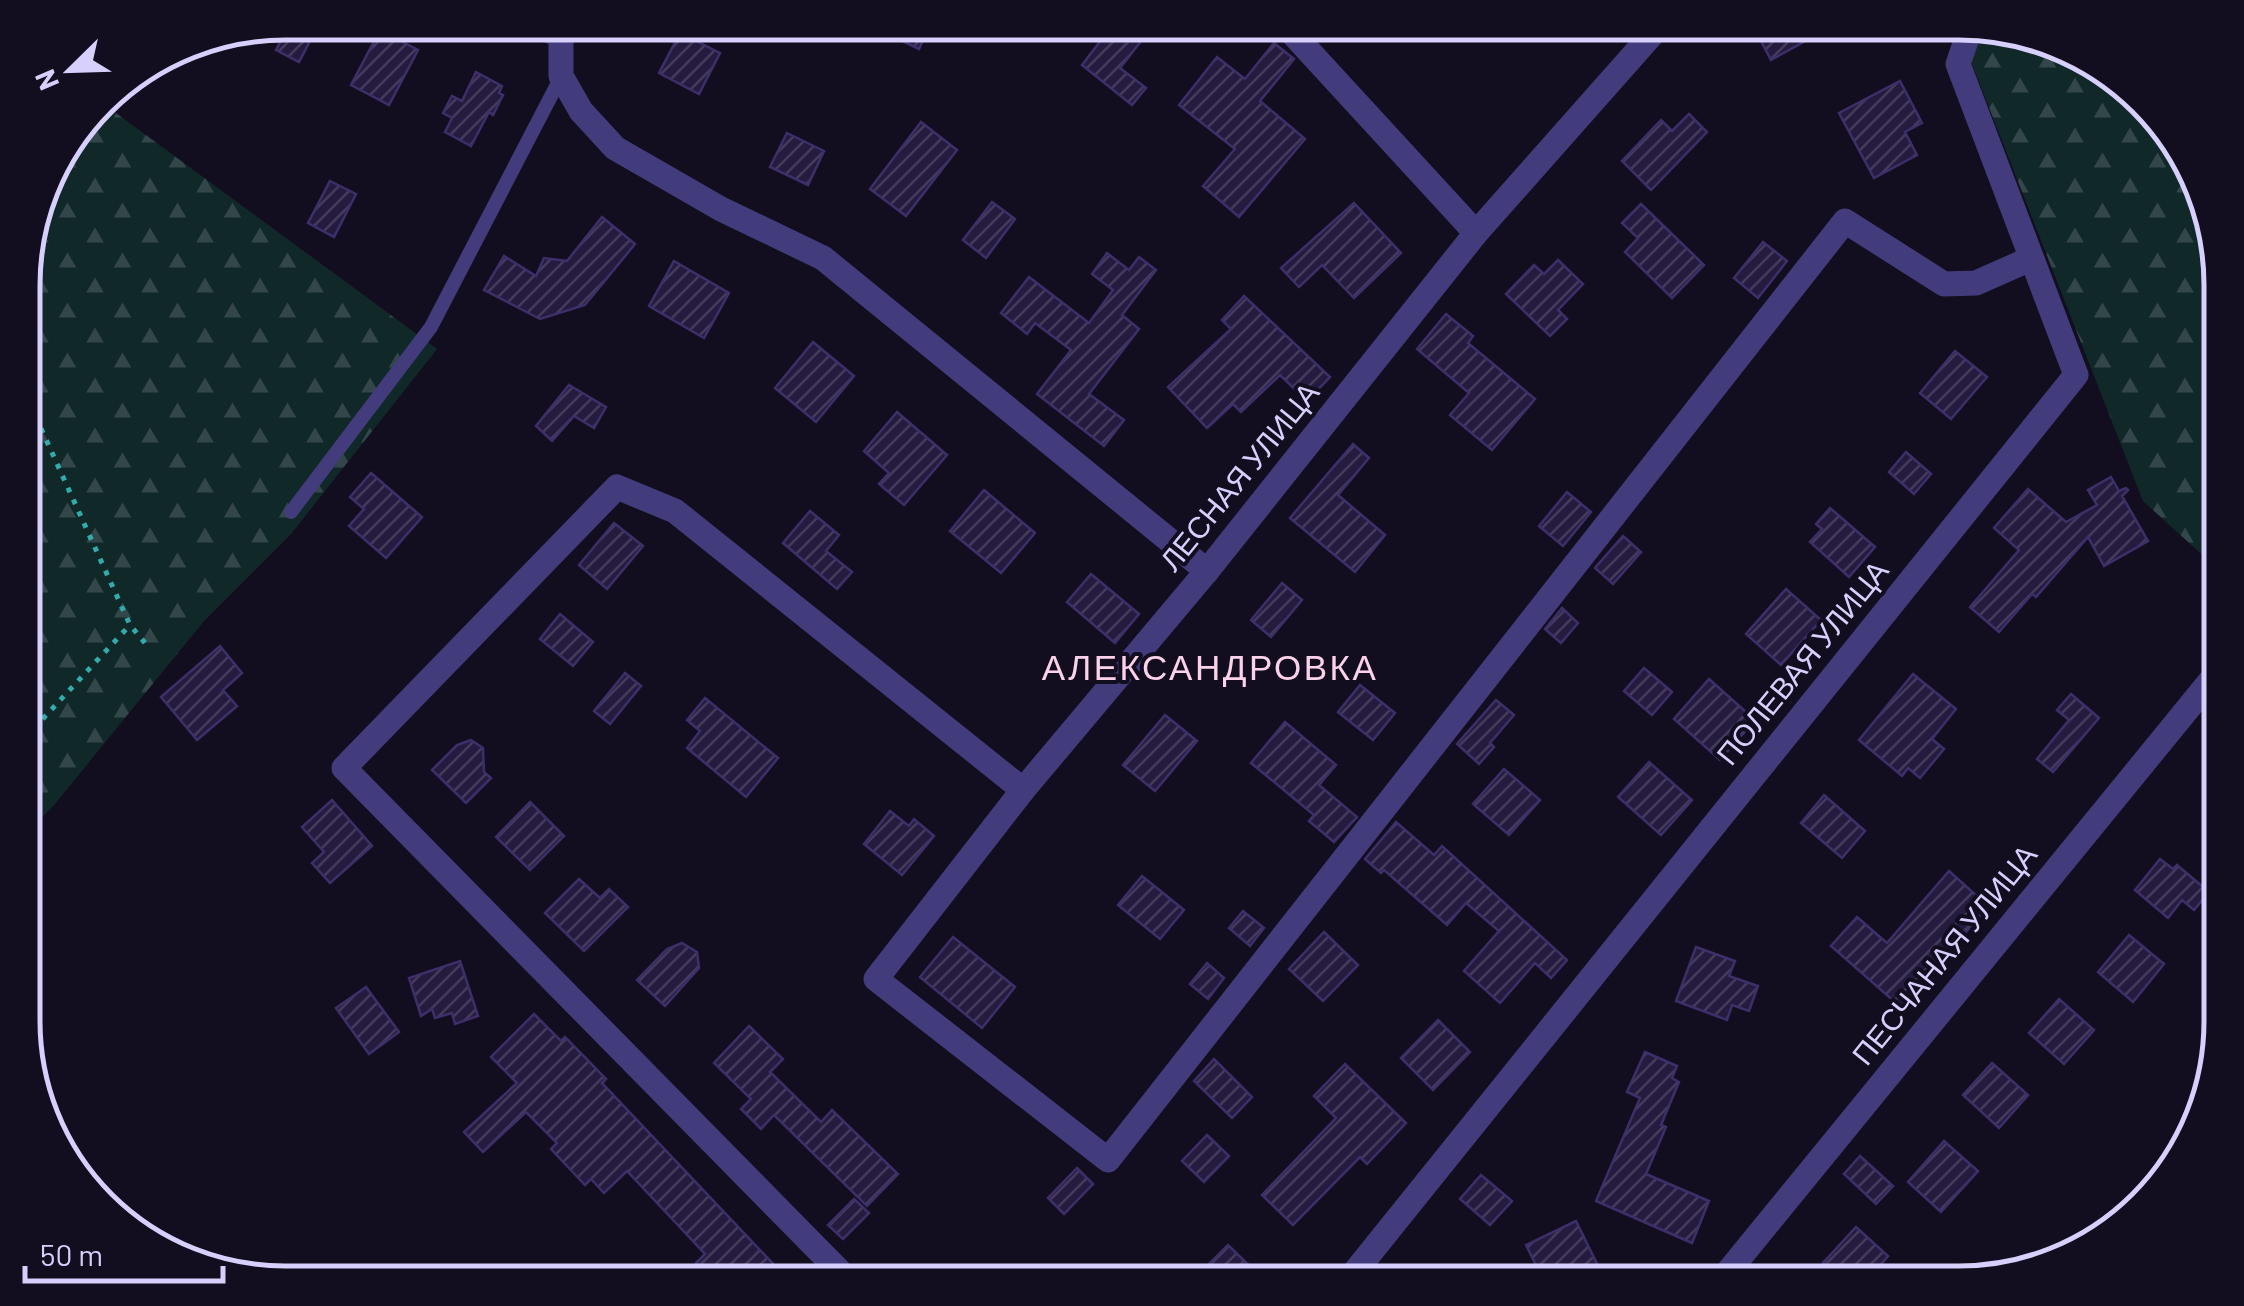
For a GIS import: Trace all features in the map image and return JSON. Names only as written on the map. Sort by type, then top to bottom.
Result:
[{"type":"street","points":[[1300,40],[1476,234]]},
{"type":"street","name":"ЛЕСНАЯ УЛИЦА","points":[[1646,40],[1476,234],[1207,571],[1023,790],[876,979],[1108,1160],[1845,221],[1944,284],[1976,282],[2030,259]]},
{"type":"street","name":"ПОЛЕВАЯ УЛИЦА","points":[[1360,1265],[2076,375],[1958,64],[1966,40]]},
{"type":"street","points":[[563,41],[561,76],[581,111],[615,148],[720,210],[822,258],[1207,571]]},
{"type":"street","points":[[835,1266],[344,768],[617,486],[675,511],[1023,790]]},
{"type":"street","name":"ПЕСЧАНАЯ УЛИЦА","points":[[1734,1265],[2203,690]]},
{"type":"lane","points":[[291,512],[431,327],[561,76]]},
{"type":"path","points":[[40,426],[130,625],[150,649]]},
{"type":"path","points":[[40,722],[130,625]]},
{"type":"green space","points":[[1963,40],[2022,48],[2081,73],[2108,91],[2153,136],[2185,191],[2196,222],[2203,269],[2203,556],[2143,501]]},
{"type":"green space","points":[[120,116],[437,349],[291,534],[204,621],[40,819],[42,253],[48,222],[65,177],[105,120],[120,120]]},
{"type":"building","points":[[1142,40],[1120,68],[1146,88],[1132,105],[1082,65],[1101,41]]},
{"type":"building","points":[[1761,40],[1807,40],[1771,60]]},
{"type":"building","points":[[281,41],[310,41],[299,62],[276,50]]},
{"type":"building","points":[[374,41],[401,41],[418,50],[389,105],[351,85]]},
{"type":"building","points":[[676,41],[695,41],[720,53],[699,94],[659,73]]},
{"type":"building","points":[[902,41],[923,41],[919,49]]},
{"type":"building","points":[[1274,43],[1294,59],[1260,101],[1305,139],[1239,217],[1203,186],[1235,149],[1179,105],[1217,57],[1245,79]]},
{"type":"building","points":[[476,72],[502,86],[499,93],[503,95],[471,146],[445,132],[452,118],[443,113],[452,96],[462,101]]},
{"type":"building","points":[[1900,81],[1922,123],[1905,132],[1917,155],[1874,178],[1839,113]]},
{"type":"building","points":[[1689,114],[1707,132],[1651,190],[1622,161],[1661,120],[1672,131]]},
{"type":"building","points":[[921,122],[957,150],[906,216],[870,189]]},
{"type":"building","points":[[787,133],[824,151],[808,185],[770,167]]},
{"type":"building","points":[[330,181],[356,194],[334,237],[308,223]]},
{"type":"building","points":[[992,202],[1015,219],[986,258],[963,240]]},
{"type":"building","points":[[1354,203],[1401,253],[1354,298],[1322,265],[1299,287],[1281,268]]},
{"type":"building","points":[[1641,204],[1704,265],[1672,298],[1625,252],[1638,238],[1622,223]]},
{"type":"building","points":[[602,217],[635,244],[585,305],[540,319],[484,290],[504,256],[536,276],[544,258],[567,261]]},
{"type":"building","points":[[1763,242],[1787,261],[1758,298],[1734,278]]},
{"type":"building","points":[[1107,253],[1129,270],[1139,257],[1156,270],[1122,315],[1139,329],[1089,394],[1124,420],[1104,446],[1037,394],[1071,350],[1035,323],[1027,334],[1001,313],[1029,277],[1089,323],[1113,290],[1092,274]]},
{"type":"building","points":[[1558,260],[1583,284],[1558,310],[1567,319],[1550,336],[1506,294],[1534,265],[1544,274]]},
{"type":"building","points":[[674,261],[729,293],[704,338],[649,306]]},
{"type":"building","points":[[1244,296],[1330,377],[1307,401],[1280,375],[1241,412],[1233,404],[1207,428],[1168,387],[1231,329],[1222,320]]},
{"type":"building","points":[[1446,314],[1473,336],[1468,343],[1535,399],[1492,450],[1450,415],[1469,393],[1417,349]]},
{"type":"building","points":[[813,342],[854,376],[816,422],[775,388]]},
{"type":"building","points":[[1955,351],[1987,377],[1951,419],[1920,393]]},
{"type":"building","points":[[569,385],[606,407],[594,428],[574,416],[552,441],[536,426]]},
{"type":"building","points":[[897,412],[947,455],[904,505],[879,484],[889,473],[864,451]]},
{"type":"building","points":[[1353,444],[1369,458],[1338,495],[1385,535],[1355,572],[1290,518]]},
{"type":"building","points":[[1906,452],[1931,474],[1914,494],[1889,472]]},
{"type":"building","points":[[371,473],[422,517],[386,558],[349,526],[364,509],[350,497]]},
{"type":"building","points":[[2111,477],[2119,491],[2128,490],[2122,496],[2148,541],[2104,566],[2088,537],[2036,597],[2032,594],[1999,632],[1970,607],[2019,550],[1994,528],[2028,489],[2066,522],[2097,505],[2088,490]]},
{"type":"building","points":[[984,490],[1035,533],[1001,573],[950,531]]},
{"type":"building","points":[[1567,492],[1591,512],[1563,546],[1539,526]]},
{"type":"building","points":[[1830,508],[1875,547],[1849,577],[1810,542],[1822,529],[1816,524]]},
{"type":"building","points":[[810,511],[839,535],[826,551],[852,572],[837,589],[783,543]]},
{"type":"building","points":[[614,523],[643,546],[607,589],[579,565]]},
{"type":"building","points":[[1623,536],[1641,552],[1613,584],[1595,568]]},
{"type":"building","points":[[1091,574],[1139,614],[1115,643],[1067,602]]},
{"type":"building","points":[[1282,583],[1302,600],[1271,637],[1251,620]]},
{"type":"building","points":[[1786,589],[1821,620],[1781,665],[1746,634]]},
{"type":"building","points":[[1562,608],[1578,623],[1561,643],[1545,629]]},
{"type":"building","points":[[560,614],[593,642],[573,666],[540,639]]},
{"type":"building","points":[[220,646],[242,673],[223,690],[237,706],[197,740],[161,697]]},
{"type":"building","points":[[1644,668],[1672,692],[1652,715],[1624,691]]},
{"type":"building","points":[[625,673],[641,686],[610,724],[594,711]]},
{"type":"building","points":[[1913,674],[1956,709],[1932,739],[1944,749],[1920,778],[1908,768],[1902,776],[1859,740]]},
{"type":"building","points":[[1709,679],[1755,720],[1720,760],[1674,719]]},
{"type":"building","points":[[1360,685],[1395,713],[1373,740],[1338,712]]},
{"type":"building","points":[[2071,694],[2099,718],[2053,772],[2037,759],[2069,720],[2057,710]]},
{"type":"building","points":[[705,698],[778,758],[746,797],[687,748],[700,731],[687,720]]},
{"type":"building","points":[[1496,700],[1514,715],[1490,743],[1494,747],[1479,764],[1457,744]]},
{"type":"building","points":[[1165,715],[1197,741],[1155,791],[1123,765]]},
{"type":"building","points":[[1285,722],[1336,765],[1319,785],[1357,817],[1334,842],[1309,821],[1314,815],[1251,763]]},
{"type":"building","points":[[471,740],[483,748],[484,772],[491,778],[466,803],[432,770],[457,745]]},
{"type":"building","points":[[1649,762],[1692,800],[1661,835],[1618,797]]},
{"type":"building","points":[[1504,769],[1540,800],[1509,835],[1473,804]]},
{"type":"building","points":[[1824,795],[1865,831],[1842,858],[1801,823]]},
{"type":"building","points":[[332,800],[372,846],[330,883],[312,863],[324,852],[302,827]]},
{"type":"building","points":[[530,802],[564,836],[530,870],[496,837]]},
{"type":"building","points":[[890,811],[909,826],[914,819],[934,836],[902,875],[864,844]]},
{"type":"building","points":[[1396,822],[1434,855],[1442,846],[1567,960],[1551,978],[1535,963],[1500,1003],[1464,971],[1499,931],[1466,903],[1447,925],[1384,870],[1381,873],[1365,859]]},
{"type":"building","points":[[2160,859],[2173,869],[2177,865],[2203,887],[2203,899],[2194,910],[2182,900],[2168,918],[2135,890]]},
{"type":"building","points":[[1949,871],[1988,906],[1927,978],[1931,981],[1905,1011],[1831,946],[1857,917],[1887,943]]},
{"type":"building","points":[[1142,876],[1184,910],[1160,939],[1118,905]]},
{"type":"building","points":[[579,879],[600,898],[609,889],[628,907],[584,951],[545,913]]},
{"type":"building","points":[[1243,911],[1264,928],[1250,946],[1229,928]]},
{"type":"building","points":[[1324,932],[1358,965],[1323,1001],[1289,969]]},
{"type":"building","points":[[2129,935],[2164,964],[2133,1002],[2098,972]]},
{"type":"building","points":[[953,937],[1015,987],[982,1028],[920,977]]},
{"type":"building","points":[[682,943],[697,952],[699,968],[665,1006],[637,980],[667,949]]},
{"type":"building","points":[[1696,947],[1735,961],[1729,976],[1758,986],[1749,1011],[1732,1005],[1727,1020],[1676,1001]]},
{"type":"building","points":[[460,961],[478,1016],[455,1024],[452,1013],[435,1018],[432,1009],[421,1016],[409,978]]},
{"type":"building","points":[[1207,963],[1224,978],[1208,999],[1190,984]]},
{"type":"building","points":[[366,987],[399,1032],[369,1054],[336,1008]]},
{"type":"building","points":[[2059,999],[2094,1030],[2064,1064],[2029,1033]]},
{"type":"building","points":[[534,1014],[561,1041],[565,1037],[606,1079],[602,1083],[775,1266],[699,1266],[696,1263],[705,1254],[627,1171],[604,1193],[591,1179],[585,1185],[551,1149],[557,1143],[526,1112],[483,1152],[464,1132],[517,1083],[491,1057]]},
{"type":"building","points":[[1438,1020],[1470,1052],[1433,1090],[1401,1058]]},
{"type":"building","points":[[749,1026],[783,1059],[770,1072],[821,1122],[832,1110],[898,1174],[867,1206],[774,1115],[761,1129],[741,1109],[751,1099],[714,1063]]},
{"type":"building","points":[[1645,1052],[1677,1066],[1672,1078],[1679,1082],[1646,1174],[1709,1201],[1692,1243],[1596,1201],[1640,1098],[1627,1092]]},
{"type":"building","points":[[1214,1059],[1252,1097],[1232,1118],[1194,1081]]},
{"type":"building","points":[[1992,1063],[2028,1095],[1999,1128],[1963,1095]]},
{"type":"building","points":[[1345,1064],[1406,1123],[1367,1164],[1360,1157],[1293,1225],[1262,1195],[1336,1118],[1314,1096]]},
{"type":"building","points":[[1207,1135],[1229,1156],[1204,1182],[1182,1161]]},
{"type":"building","points":[[1944,1141],[1978,1171],[1941,1212],[1908,1182]]},
{"type":"building","points":[[1860,1156],[1893,1186],[1876,1204],[1844,1174]]},
{"type":"building","points":[[1077,1168],[1093,1184],[1064,1214],[1048,1198]]},
{"type":"building","points":[[1481,1175],[1512,1201],[1490,1225],[1460,1199]]},
{"type":"building","points":[[854,1199],[869,1213],[843,1239],[828,1225]]},
{"type":"building","points":[[1576,1221],[1598,1265],[1536,1265],[1526,1245]]},
{"type":"building","points":[[1856,1227],[1888,1256],[1880,1265],[1823,1263]]},
{"type":"building","points":[[1228,1245],[1249,1265],[1208,1265]]},
{"type":"district","name":"АЛЕКСАНДРОВКА","points":[[1210,668]]}]
